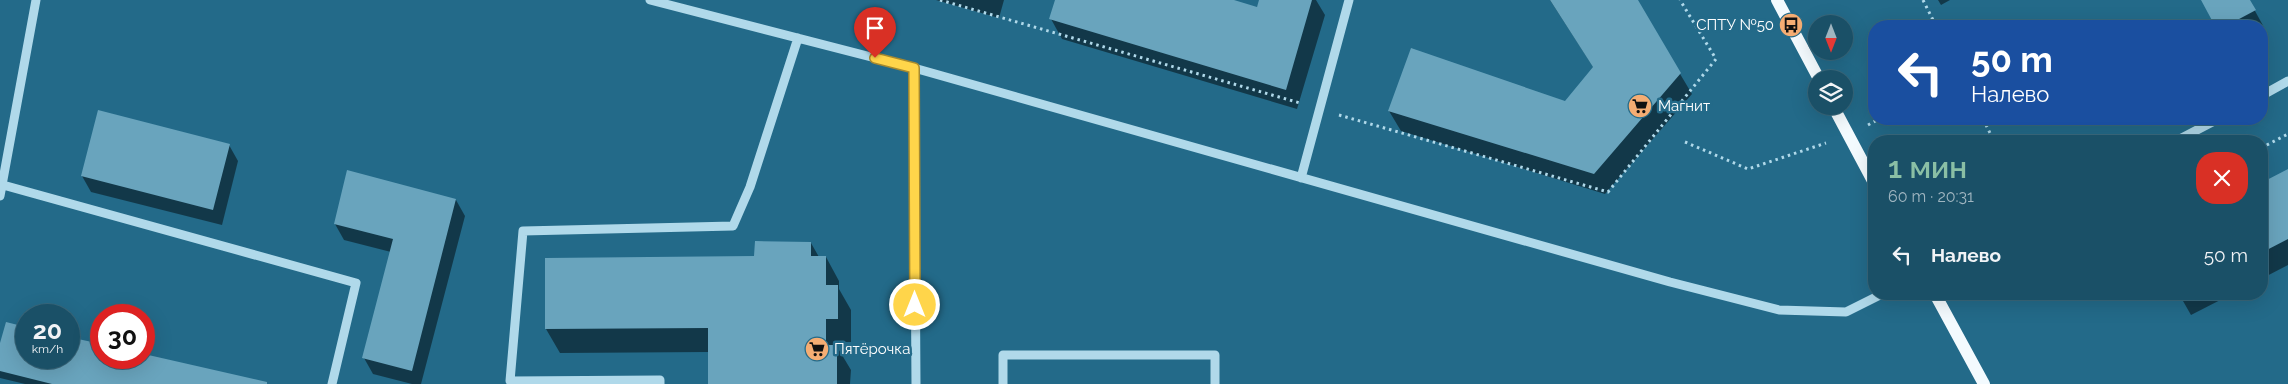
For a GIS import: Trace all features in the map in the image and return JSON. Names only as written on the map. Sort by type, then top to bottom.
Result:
[{"type":"main road","points":[[1777,0],[1814,70]]},
{"type":"main road","points":[[1838,115],[1868,172]]},
{"type":"main road","points":[[1938,300],[1984,384]]},
{"type":"street","points":[[0,196],[36,0]]},
{"type":"street","points":[[650,0],[914,68],[1670,282],[1778,310],[1846,312],[1870,300]]},
{"type":"street","points":[[1301,178],[1349,0]]},
{"type":"street","points":[[660,384],[660,380],[510,381],[523,231],[733,226],[750,187],[798,38]]},
{"type":"street","points":[[914,68],[916,384]]},
{"type":"street","points":[[2268,92],[2288,81]]},
{"type":"street","points":[[2187,135],[2207,125]]},
{"type":"street","points":[[3,184],[356,283],[332,384]]},
{"type":"street","points":[[1003,384],[1003,355],[1215,355],[1215,384]]},
{"type":"path","points":[[940,0],[1608,192],[1716,59],[1680,0]]},
{"type":"path","points":[[1923,0],[1933,20]]},
{"type":"path","points":[[1684,142],[1748,169],[1849,136],[1868,125]]},
{"type":"path","points":[[2268,144],[2288,134]]},
{"type":"building","points":[[1055,0],[1234,0],[1257,7],[1259,0],[1312,0],[1286,90],[1049,19]]},
{"type":"building","points":[[1550,0],[1638,0],[1681,73],[1594,174],[1388,111],[1411,48],[1565,101],[1593,67]]},
{"type":"building","points":[[2201,0],[2250,0],[2256,10],[2237,20],[2212,20]]},
{"type":"building","points":[[98,110],[230,144],[213,210],[81,176]]},
{"type":"building","points":[[2288,169],[2288,239],[2268,249],[2268,179]]},
{"type":"building","points":[[347,170],[456,199],[412,371],[362,358],[393,239],[334,224]]},
{"type":"building","points":[[755,241],[811,242],[811,256],[826,256],[826,285],[838,285],[838,319],[826,319],[826,345],[837,345],[837,384],[708,384],[708,328],[545,329],[545,258],[754,256]]},
{"type":"building","points":[[6,322],[15,324],[15,369],[80,369],[80,339],[90,342],[90,369],[155,369],[155,357],[267,382],[267,384],[52,384],[0,371],[0,343]]},
{"type":"place","name":"СПТУ №50","points":[[1791,25]]},
{"type":"place","name":"Магнит","points":[[1640,106]]},
{"type":"place","name":"Пятёрочка","points":[[817,349]]},
{"type":"route","points":[[875,58],[914,68],[915,305]]}]
